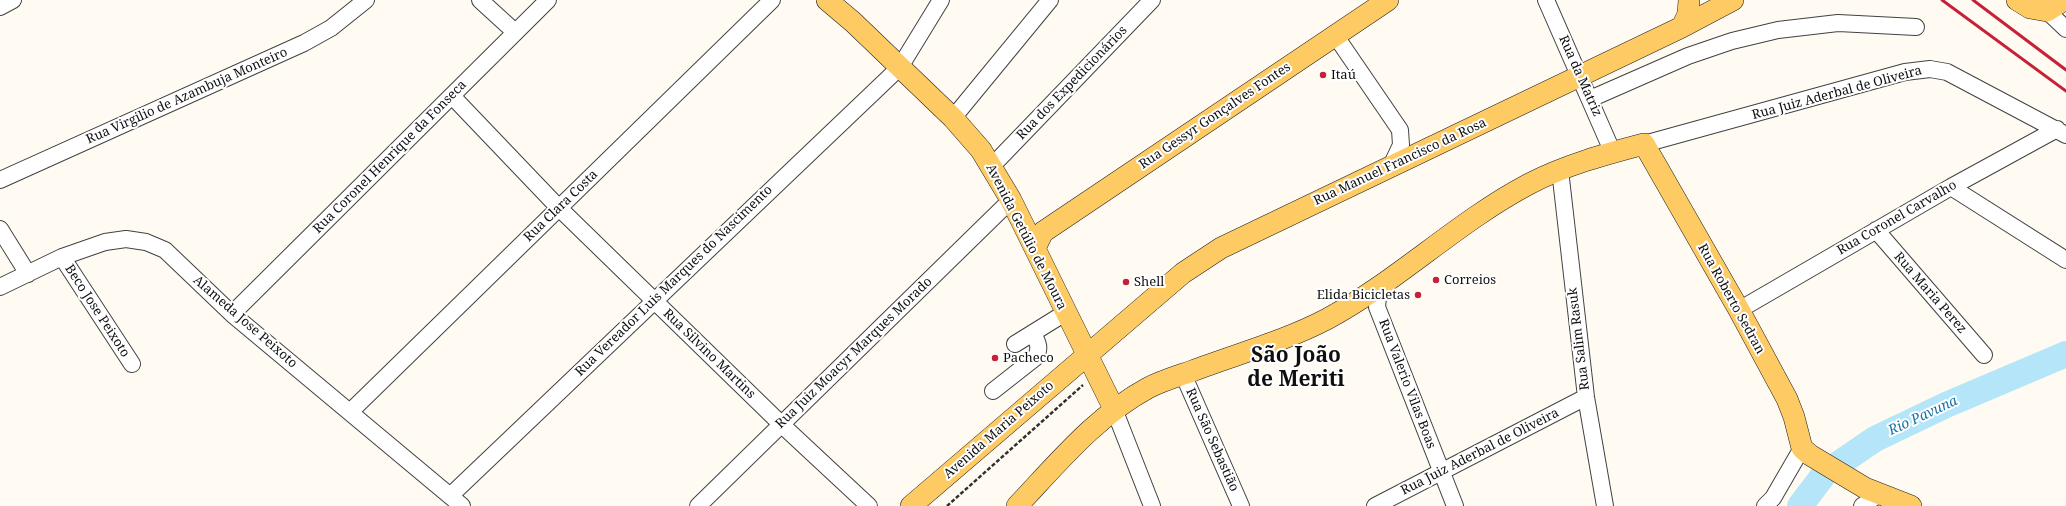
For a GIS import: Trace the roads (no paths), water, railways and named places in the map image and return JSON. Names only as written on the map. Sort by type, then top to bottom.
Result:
[{"type":"main road","name":"Avenida Getúlio de Moura","points":[[827,0],[853,22],[953,118],[968,134],[992,166],[1011,200],[1034,236],[1065,314],[1097,373],[1114,409]]},
{"type":"main road","name":"Rua Gessyr Gonçalves Fontes","points":[[1034,236],[1388,0]]},
{"type":"main road","points":[[1682,28],[1688,14],[1689,0]]},
{"type":"main road","name":"Rua Manuel Francisco da Rosa","points":[[1086,354],[1183,273],[1221,248],[1682,28],[1706,5],[1733,0]]},
{"type":"main road","points":[[2017,0],[2030,8],[2055,5]]},
{"type":"main road","points":[[1017,506],[1080,440],[1114,409],[1149,387],[1295,333],[1373,298],[1469,221],[1530,184],[1560,170],[1644,144]]},
{"type":"main road","name":"Rua Roberto Sedran","points":[[1644,144],[1739,310],[1787,399],[1806,452]]},
{"type":"main road","name":"Avenida Maria Peixoto","points":[[911,506],[1086,354]]},
{"type":"main road","points":[[1806,452],[1885,500]]},
{"type":"street","points":[[0,7],[13,0]]},
{"type":"street","name":"Rua Virgilio de Azambuja Monteiro","points":[[0,180],[304,43],[331,28],[366,0]]},
{"type":"street","points":[[480,0],[515,32]]},
{"type":"street","name":"Rua Coronel Henrique da Fonseca","points":[[232,314],[548,0]]},
{"type":"street","name":"Rua Clara Costa","points":[[350,412],[772,0]]},
{"type":"street","name":"Rua Vereador Luis Marques do Nascimento","points":[[450,496],[900,67],[941,0]]},
{"type":"street","points":[[953,118],[1050,0]]},
{"type":"street","name":"Rua dos Expedicionários","points":[[992,166],[1152,0]]},
{"type":"street","name":"Rua da Matriz","points":[[1546,0],[1613,153]]},
{"type":"street","points":[[2055,5],[2066,30]]},
{"type":"street","points":[[1590,99],[1688,56],[1732,41],[1778,30],[1838,23],[1916,27]]},
{"type":"street","points":[[1335,35],[1400,130],[1401,145],[1391,166]]},
{"type":"street","name":"Rua Juiz Aderbal de Oliveira","points":[[1644,144],[1905,72],[1930,69],[1947,72],[2062,132]]},
{"type":"street","name":"Rua Silvino Martins","points":[[452,96],[559,208],[653,301],[869,506]]},
{"type":"street","name":"Rua Coronel Carvalho","points":[[1739,310],[1951,188],[2062,132]]},
{"type":"street","name":"Rua Salim Rasuk","points":[[1560,170],[1586,397],[1604,506]]},
{"type":"street","points":[[1951,188],[2066,260]]},
{"type":"street","name":"Rua Juiz Moacyr Marques Morado","points":[[698,506],[1011,200]]},
{"type":"street","points":[[0,229],[28,274]]},
{"type":"street","name":"Rua Maria Perez","points":[[1876,230],[1984,355]]},
{"type":"street","name":"Alameda Jose Peixoto","points":[[0,286],[62,257],[105,242],[126,239],[146,242],[165,250],[232,314],[462,506]]},
{"type":"street","name":"Beco Jose Peixoto","points":[[62,257],[132,364]]},
{"type":"street","name":"Rua Valerio Vilas Boas","points":[[1373,298],[1455,506]]},
{"type":"street","points":[[1015,344],[1065,314]]},
{"type":"street","points":[[993,391],[1035,358],[1039,353],[1039,345],[1033,333]]},
{"type":"street","name":"Rua São Sebastião","points":[[1183,374],[1241,506]]},
{"type":"street","name":"Rua Juiz Aderbal de Oliveira","points":[[1375,506],[1586,397]]},
{"type":"street","points":[[1114,409],[1152,506]]},
{"type":"street","points":[[1765,506],[1773,498],[1806,452]]},
{"type":"waterway","name":"Rio Pavuna","points":[[1800,506],[1825,473],[1875,439],[1946,405],[2066,354]]},
{"type":"railway","points":[[1942,0],[2066,91]]},
{"type":"railway","points":[[1973,0],[2066,70]]},
{"type":"place","name":"Itaú","points":[[1323,75]]},
{"type":"place","name":"Correios","points":[[1436,280]]},
{"type":"place","name":"Shell","points":[[1126,282]]},
{"type":"place","name":"Elida Bicicletas","points":[[1418,295]]},
{"type":"place","name":"Pacheco","points":[[995,358]]},
{"type":"district","name":"São João de Meriti","points":[[1296,368]]}]
